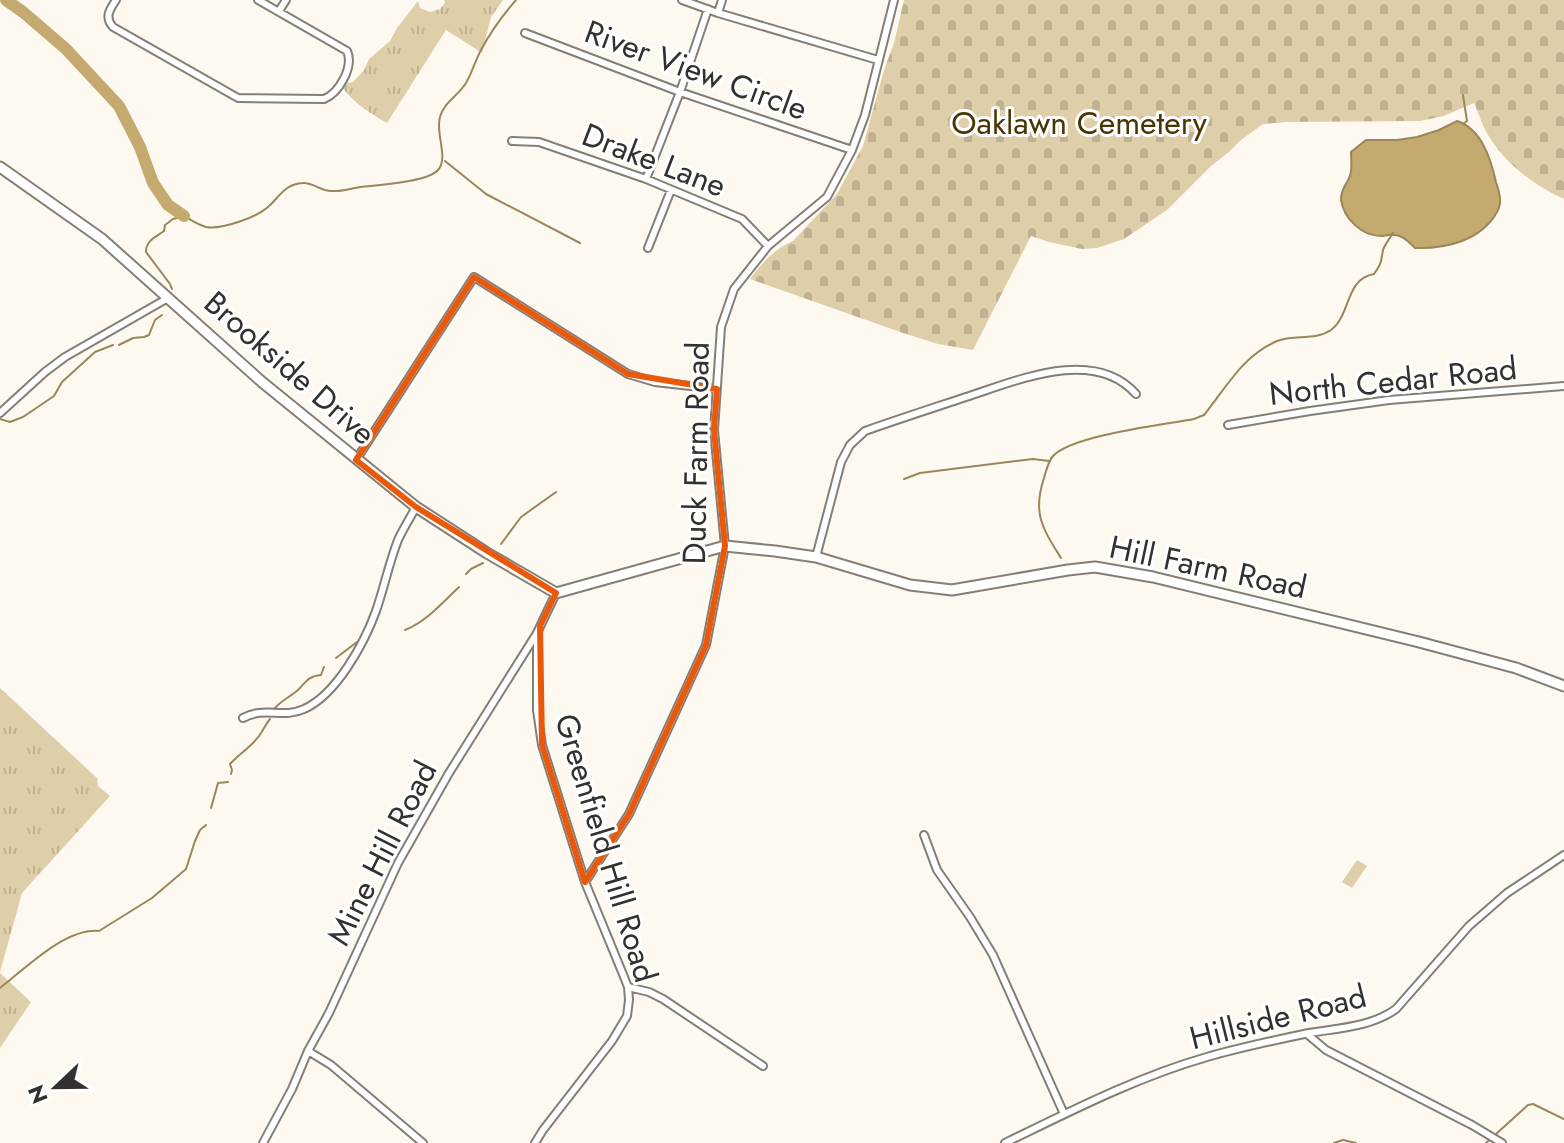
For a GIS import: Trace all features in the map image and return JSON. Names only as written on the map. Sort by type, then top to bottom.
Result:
[{"type":"main road","name":"Brookside Drive","points":[[0,167],[102,239],[259,379],[416,507],[556,593]]},
{"type":"main road","name":"Hill Farm Road","points":[[556,593],[725,546],[816,557],[910,585],[952,590],[1095,567],[1153,577],[1516,668],[1564,686]]},
{"type":"street","points":[[116,0],[108,14],[113,27],[238,98],[328,98],[348,70],[350,57],[340,46],[258,0]]},
{"type":"street","points":[[279,11],[286,0]]},
{"type":"street","points":[[682,0],[878,60]]},
{"type":"street","points":[[718,13],[722,0]]},
{"type":"street","name":"Duck Farm Road","points":[[585,882],[629,814],[706,645],[725,546],[714,430],[721,327],[734,289],[768,246],[827,197],[852,150],[865,115],[894,0]]},
{"type":"street","points":[[646,179],[708,9]]},
{"type":"street","name":"River View Circle","points":[[525,33],[680,92],[852,150]]},
{"type":"street","name":"Drake Lane","points":[[512,141],[539,142],[646,179],[742,219],[768,246]]},
{"type":"street","points":[[648,248],[671,190]]},
{"type":"street","points":[[356,460],[474,277],[628,374],[655,382],[717,389]]},
{"type":"street","points":[[0,413],[65,357],[168,298]]},
{"type":"street","points":[[816,557],[841,462],[850,445],[865,431],[1044,372],[1096,371],[1128,384],[1136,394]]},
{"type":"street","name":"North Cedar Road","points":[[1228,425],[1389,400],[1564,386]]},
{"type":"street","points":[[243,718],[256,711],[287,714],[303,710],[327,694],[340,679],[375,614],[398,540],[416,507]]},
{"type":"street","name":"Mine Hill Road","points":[[263,1143],[329,1013],[398,863],[448,773],[537,633],[556,593]]},
{"type":"street","name":"Greenfield Hill Road","points":[[535,1143],[612,1041],[629,1009],[628,987],[585,882],[542,745],[537,710],[537,633]]},
{"type":"street","points":[[924,835],[937,870],[993,955],[1064,1114]]},
{"type":"street","name":"Hillside Road","points":[[1005,1143],[1166,1070],[1210,1056],[1369,1023],[1384,1017],[1396,1009],[1469,926],[1507,893],[1564,855]]},
{"type":"street","points":[[628,987],[663,999],[763,1066]]},
{"type":"street","points":[[1307,1034],[1326,1050],[1502,1143]]},
{"type":"street","points":[[308,1051],[331,1065],[423,1143]]},
{"type":"highlighted area","points":[[474,277],[628,374],[717,389],[714,430],[725,546],[706,645],[629,814],[585,882],[542,745],[540,626],[556,593],[416,507],[356,460]]},
{"type":"green space","points":[[444,0],[503,0],[491,17],[482,53],[446,30],[387,123],[361,106],[340,84],[353,82],[369,59],[390,41],[418,1],[420,8],[430,12],[440,9]]},
{"type":"green space","name":"Oaklawn Cemetery","points":[[904,0],[1564,0],[1564,199],[1513,166],[1488,134],[1474,103],[1444,116],[1420,121],[1263,124],[1210,167],[1167,210],[1124,239],[1097,248],[1082,249],[1031,236],[973,350],[938,344],[750,279],[769,257],[793,241],[837,194],[863,146]]},
{"type":"green space","points":[[0,688],[97,778],[98,786],[110,796],[22,893],[0,972]]},
{"type":"green space","points":[[1357,860],[1367,866],[1352,888],[1342,882]]},
{"type":"green space","points":[[0,973],[31,1002],[0,1048]]},
{"type":"shaded area","points":[[1457,121],[1479,138],[1491,164],[1500,201],[1490,222],[1461,241],[1426,248],[1415,248],[1397,235],[1367,233],[1355,225],[1346,214],[1341,200],[1350,175],[1351,152],[1366,140],[1417,137]]},
{"type":"waterway","points":[[6,0],[66,49],[119,106],[140,147],[153,183],[168,205],[184,216]]},
{"type":"waterway","points":[[172,289],[146,248],[173,219],[184,216],[206,227],[221,227],[257,214],[287,188],[297,184],[306,183],[327,191],[339,191],[414,180],[438,170],[442,159],[439,123],[442,112],[466,83],[489,36],[516,0]]},
{"type":"waterway","points":[[1463,95],[1467,121],[1463,124]]},
{"type":"waterway","points":[[445,161],[486,194],[580,243]]},
{"type":"waterway","points":[[1061,558],[1041,521],[1039,511],[1047,467],[1053,456],[1079,442],[1204,415],[1236,373],[1265,347],[1284,339],[1318,335],[1331,330],[1342,316],[1358,283],[1377,270],[1393,233]]},
{"type":"waterway","points":[[119,345],[149,335],[155,320],[162,315]]},
{"type":"waterway","points":[[0,419],[10,422],[23,417],[54,396],[62,382],[95,352],[113,345]]},
{"type":"waterway","points":[[904,479],[920,473],[1033,459],[1049,461]]},
{"type":"waterway","points":[[501,544],[521,517],[556,492]]},
{"type":"waterway","points":[[466,574],[483,563]]},
{"type":"waterway","points":[[405,630],[427,617],[459,587]]},
{"type":"waterway","points":[[336,658],[357,642]]},
{"type":"waterway","points":[[275,708],[310,678],[321,675],[324,667]]},
{"type":"waterway","points":[[231,774],[230,764],[256,740],[270,719]]},
{"type":"waterway","points":[[211,808],[218,783],[228,782]]},
{"type":"waterway","points":[[0,988],[60,942],[86,932],[99,931],[152,898],[186,869],[195,841],[206,825]]},
{"type":"waterway","points":[[1486,1143],[1528,1105],[1533,1104],[1564,1119]]},
{"type":"waterway","points":[[1334,1143],[1343,1140],[1356,1143]]}]
